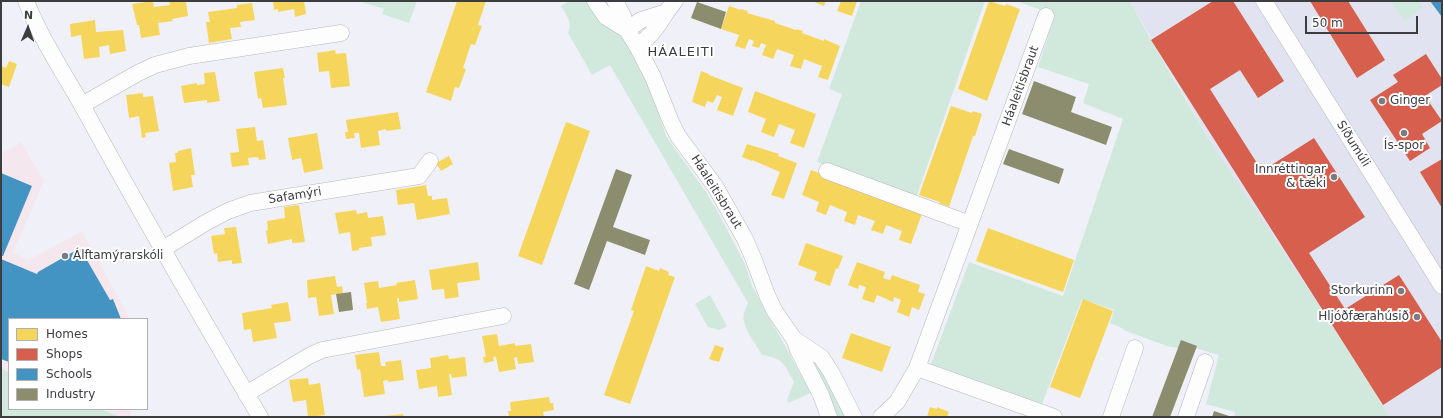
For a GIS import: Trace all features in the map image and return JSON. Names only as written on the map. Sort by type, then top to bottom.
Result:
[{"type":"street","points":[[26,1],[44,42],[82,105],[260,417]]},
{"type":"street","name":"Háaleitisbraut","points":[[595,1],[606,17],[626,30]]},
{"type":"street","name":"Háaleitisbraut","points":[[615,1],[623,16],[626,30],[637,46],[653,77],[678,136],[714,186],[741,232],[774,310],[794,339],[821,395],[829,417]]},
{"type":"street","name":"Síðumúli","points":[[1264,1],[1442,286]]},
{"type":"street","points":[[626,30],[641,20],[670,6]]},
{"type":"street","points":[[637,46],[651,35],[670,6]]},
{"type":"street","name":"Háaleitisbraut","points":[[881,417],[897,402],[917,368],[1046,16]]},
{"type":"street","points":[[82,105],[138,73],[156,65],[189,56],[341,33]]},
{"type":"street","name":"Safamýri","points":[[164,250],[205,223],[250,202],[419,176],[430,161]]},
{"type":"street","points":[[827,171],[970,224]]},
{"type":"street","points":[[246,394],[309,356],[322,350],[503,316]]},
{"type":"street","name":"Háaleitisbraut","points":[[794,339],[821,357],[831,372],[854,417]]},
{"type":"street","points":[[1111,417],[1135,348]]},
{"type":"street","points":[[1186,417],[1205,362]]},
{"type":"street","points":[[917,368],[1054,417]]},
{"type":"shaded area","points":[[1130,1],[1442,1],[1442,417],[1367,417]]},
{"type":"shaded area","name":"Álftamýrarskóli","points":[[21,142],[44,181],[13,253],[29,260],[82,231],[129,318],[8,318],[8,372],[1,369],[1,154]]},
{"type":"shaded area","points":[[102,410],[133,410],[130,417],[120,417]]},
{"type":"green space","points":[[362,1],[417,1],[409,23],[382,14],[384,9]]},
{"type":"green space","points":[[570,1],[589,1],[628,43],[653,96],[666,136],[706,192],[719,214],[745,264],[752,286],[811,393],[788,403],[787,400],[794,382],[779,360],[762,355],[749,334],[744,319],[744,312],[748,303],[610,65],[592,75],[568,33],[570,25],[561,6]]},
{"type":"green space","points":[[861,1],[985,1],[916,198],[817,162],[842,94],[829,89]]},
{"type":"green space","points":[[1016,1],[1130,1],[1209,140],[1344,344],[1389,417],[1234,417],[1235,412],[1206,404],[1219,355],[1181,344],[1178,348],[1170,347],[1123,330],[1124,329],[1110,323],[1114,310],[1082,299],[1042,404],[931,364],[969,262],[1063,296],[1123,119],[1083,103],[1089,84],[1038,67],[1055,15]]},
{"type":"green space","points":[[1390,1],[1419,1],[1423,7],[1405,21]]},
{"type":"green space","points":[[710,295],[727,326],[720,330],[708,327],[695,304]]},
{"type":"green space","points":[[815,357],[847,417],[838,417],[812,362]]},
{"type":"green space","points":[[1,369],[8,372],[8,410],[102,410],[120,417],[1,417]]},
{"type":"building: Homes","points":[[153,1],[154,7],[170,5],[169,1],[186,1],[188,16],[172,19],[173,21],[158,23],[160,35],[141,38],[139,25],[137,25],[132,4]]},
{"type":"building: Homes","points":[[273,1],[304,1],[306,14],[295,17],[294,9],[278,12],[278,9],[274,10]]},
{"type":"building: Homes","points":[[457,1],[486,1],[478,25],[482,26],[475,45],[471,44],[463,68],[466,69],[459,88],[455,87],[451,101],[426,92]]},
{"type":"building: Homes","points":[[812,1],[826,1],[824,6]]},
{"type":"building: Homes","points":[[841,1],[857,1],[852,16],[837,11]]},
{"type":"building: Homes","points":[[989,1],[1005,6],[1006,4],[1020,9],[987,101],[958,89]]},
{"type":"building: Homes","points":[[252,3],[255,20],[240,22],[241,27],[230,28],[232,39],[209,43],[206,22],[210,22],[208,12],[237,8],[237,5]]},
{"type":"building: Homes","points":[[729,6],[748,11],[747,13],[775,21],[775,23],[803,31],[802,33],[824,41],[824,39],[840,46],[828,80],[818,77],[822,66],[804,59],[801,69],[790,66],[794,55],[777,49],[773,59],[762,55],[766,45],[761,43],[759,48],[752,46],[754,41],[749,39],[745,49],[735,46],[739,35],[721,29]]},
{"type":"building: Homes","points":[[95,20],[96,32],[123,30],[126,51],[110,54],[109,45],[99,47],[100,57],[84,59],[81,35],[71,37],[70,24]]},
{"type":"building: Homes","points":[[335,50],[336,54],[346,53],[350,86],[331,88],[329,71],[319,72],[317,53]]},
{"type":"building: Homes","points":[[9,61],[17,64],[9,87],[1,84],[1,66],[6,68]]},
{"type":"building: Homes","points":[[283,68],[287,105],[263,108],[261,98],[258,99],[254,72]]},
{"type":"building: Homes","points":[[701,71],[743,88],[733,116],[717,110],[722,97],[717,95],[713,103],[707,101],[705,107],[692,102]]},
{"type":"building: Homes","points":[[215,72],[220,101],[207,103],[207,100],[184,103],[181,86],[197,83],[197,85],[205,84],[204,73]]},
{"type":"building: Homes","points":[[755,91],[816,114],[804,148],[790,143],[795,130],[779,124],[774,137],[761,132],[766,119],[748,112]]},
{"type":"building: Homes","points":[[143,93],[143,97],[153,96],[159,131],[145,133],[146,137],[142,138],[139,116],[129,118],[126,95]]},
{"type":"building: Homes","points":[[951,106],[972,113],[973,111],[982,114],[949,207],[939,203],[940,202],[919,195]]},
{"type":"building: Homes","points":[[398,112],[401,129],[386,131],[386,129],[378,131],[380,145],[361,148],[359,133],[354,133],[355,138],[346,139],[345,132],[348,132],[346,120]]},
{"type":"building: Homes","points":[[566,122],[590,131],[542,265],[518,256]]},
{"type":"building: Homes","points":[[255,127],[257,141],[263,140],[266,159],[259,160],[258,157],[248,158],[249,165],[232,167],[230,153],[239,152],[236,129]]},
{"type":"building: Homes","points":[[317,133],[323,169],[304,173],[301,158],[292,160],[288,138]]},
{"type":"building: Homes","points":[[747,144],[779,154],[778,156],[797,163],[784,199],[771,195],[780,172],[742,157]]},
{"type":"building: Homes","points":[[191,148],[195,175],[191,175],[193,187],[173,191],[169,163],[176,162],[175,153]]},
{"type":"building: Homes","points":[[449,156],[453,164],[441,171],[436,163]]},
{"type":"building: Homes","points":[[811,170],[923,211],[911,244],[899,240],[902,231],[886,225],[883,234],[871,230],[875,221],[858,215],[855,225],[844,221],[847,212],[830,205],[826,215],[816,211],[819,202],[802,195]]},
{"type":"building: Homes","points":[[426,185],[428,196],[432,196],[432,200],[447,198],[450,214],[417,220],[414,203],[398,205],[396,190]]},
{"type":"building: Homes","points":[[299,205],[305,242],[292,243],[292,239],[268,244],[266,231],[268,230],[267,221],[285,218],[284,207]]},
{"type":"building: Homes","points":[[356,210],[357,214],[367,212],[368,218],[383,216],[386,235],[371,237],[372,246],[359,248],[359,250],[352,251],[350,232],[339,234],[335,213]]},
{"type":"building: Homes","points":[[236,227],[242,263],[232,264],[232,260],[218,262],[217,253],[214,254],[211,236],[225,234],[224,228]]},
{"type":"building: Homes","points":[[988,228],[1074,260],[1063,292],[976,261]]},
{"type":"building: Homes","points":[[806,243],[843,256],[838,269],[836,268],[830,286],[814,280],[817,272],[798,265]]},
{"type":"building: Homes","points":[[478,262],[480,280],[457,283],[459,297],[445,299],[444,289],[432,290],[429,270]]},
{"type":"building: Homes","points":[[857,262],[885,272],[883,278],[890,280],[892,275],[920,285],[918,292],[925,294],[919,310],[912,307],[909,317],[897,312],[901,300],[894,297],[893,302],[877,295],[874,303],[862,299],[866,287],[859,285],[858,289],[848,285]]},
{"type":"building: Homes","points":[[646,266],[659,271],[660,268],[669,272],[668,275],[675,277],[630,404],[604,395],[634,311],[631,310]]},
{"type":"building: Homes","points":[[335,276],[337,287],[342,286],[343,293],[331,295],[334,314],[319,316],[316,297],[308,298],[307,280]]},
{"type":"building: Homes","points":[[415,280],[418,299],[399,302],[399,298],[397,298],[400,319],[381,322],[378,307],[367,309],[364,283],[378,281],[379,288]]},
{"type":"building: Homes","points":[[1083,299],[1113,311],[1080,398],[1050,387]]},
{"type":"building: Homes","points":[[288,302],[291,321],[274,323],[277,338],[253,342],[251,329],[244,330],[242,313],[272,308],[271,305]]},
{"type":"building: Homes","points":[[851,333],[891,347],[882,372],[842,358]]},
{"type":"building: Homes","points":[[497,334],[499,346],[515,343],[515,346],[531,344],[534,362],[518,364],[517,357],[514,358],[516,369],[499,372],[496,357],[493,357],[494,361],[484,363],[483,357],[486,357],[482,336]]},
{"type":"building: Homes","points":[[715,345],[724,348],[719,362],[709,359]]},
{"type":"building: Homes","points":[[379,352],[381,366],[386,366],[385,362],[401,360],[404,380],[388,382],[388,380],[383,381],[385,394],[364,397],[360,369],[357,370],[355,355]]},
{"type":"building: Homes","points":[[448,355],[449,359],[465,357],[467,376],[452,378],[451,374],[449,374],[452,395],[438,397],[437,386],[419,389],[416,370],[431,368],[430,358]]},
{"type":"building: Homes","points":[[308,378],[309,385],[320,383],[325,415],[308,417],[306,400],[293,402],[289,380]]},
{"type":"building: Homes","points":[[549,397],[550,403],[553,403],[554,410],[543,412],[544,417],[509,417],[508,411],[511,411],[510,402]]},
{"type":"building: Homes","points":[[930,407],[937,409],[937,407],[949,412],[947,417],[927,417]]},
{"type":"building: Homes","points":[[403,414],[404,417],[385,417],[385,416]]},
{"type":"building: Shops","points":[[1213,1],[1233,1],[1284,81],[1258,98],[1240,70],[1210,89],[1262,171],[1314,138],[1365,217],[1309,253],[1345,309],[1399,275],[1442,342],[1442,367],[1383,405],[1151,40]]},
{"type":"building: Shops","points":[[1310,1],[1348,1],[1385,60],[1357,78]]},
{"type":"building: Shops","points":[[1426,54],[1442,79],[1442,85],[1425,96],[1442,121],[1422,134],[1430,148],[1410,161],[1370,100],[1398,82],[1393,75]]},
{"type":"building: Shops","points":[[1442,159],[1442,208],[1420,172]]},
{"type":"building: Schools","points":[[1430,1],[1442,1],[1442,17]]},
{"type":"building: Schools","points":[[1,173],[32,186],[3,256],[1,256]]},
{"type":"building: Schools","points":[[80,248],[110,300],[113,299],[121,318],[8,318],[8,362],[1,359],[1,259],[37,274]]},
{"type":"building: Industry","points":[[697,2],[726,12],[721,29],[691,18]]},
{"type":"building: Industry","points":[[1034,81],[1076,97],[1071,112],[1112,127],[1106,145],[1022,114]]},
{"type":"building: Industry","points":[[1009,149],[1064,169],[1059,184],[1003,164]]},
{"type":"building: Industry","points":[[616,169],[632,175],[613,227],[650,240],[645,255],[607,241],[589,290],[574,284]]},
{"type":"building: Industry","points":[[351,292],[353,310],[339,312],[336,294]]},
{"type":"building: Industry","points":[[1181,340],[1197,346],[1170,417],[1152,417]]},
{"type":"building: Industry","points":[[1214,411],[1232,417],[1212,417]]},
{"type":"place","name":"Ginger","points":[[1382,101]]},
{"type":"place","name":"Ís-spor","points":[[1404,133]]},
{"type":"place","name":"Innréttingar & tæki","points":[[1334,177]]},
{"type":"place","name":"Álftamýrarskóli","points":[[65,256]]},
{"type":"place","name":"Storkurinn","points":[[1401,291]]},
{"type":"place","name":"Hljóðfærahúsið","points":[[1417,317]]},
{"type":"district","name":"HÁALEITI","points":[[681,53]]}]
